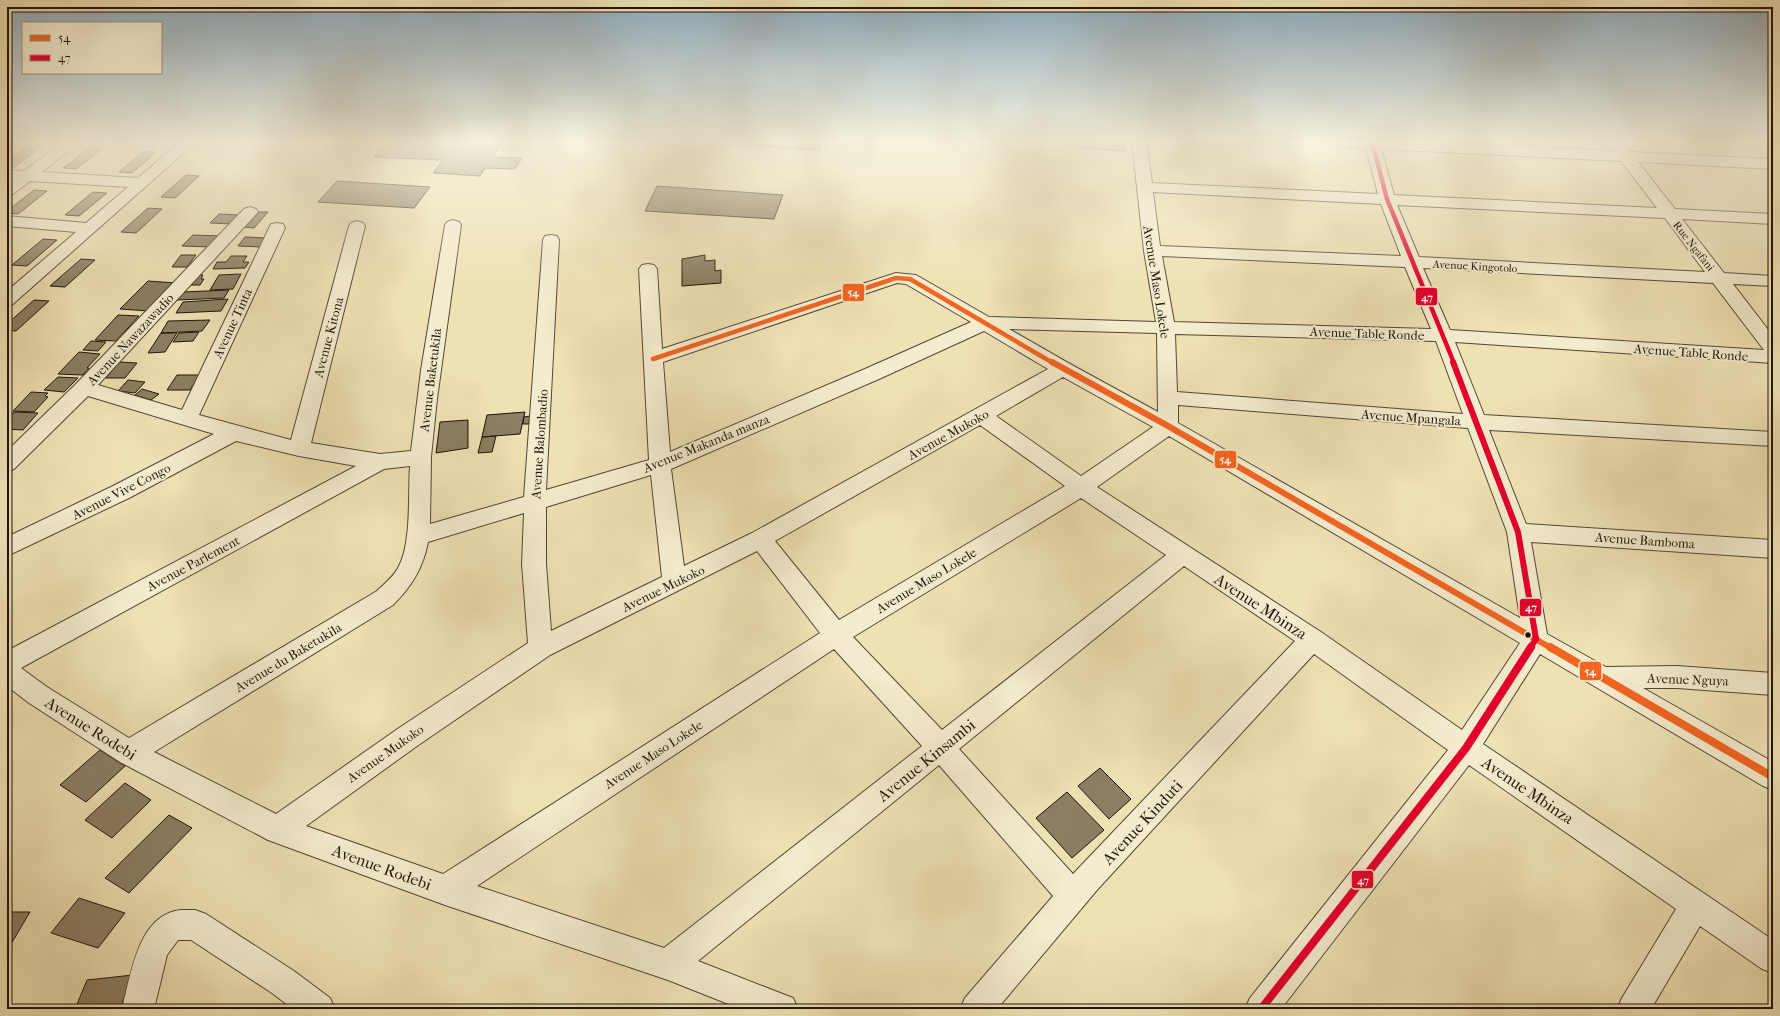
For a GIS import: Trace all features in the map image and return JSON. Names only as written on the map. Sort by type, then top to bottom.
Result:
[{"type":"street","points":[[7,300],[133,189]]},
{"type":"street","name":"Avenue Maso Lokele","points":[[445,890],[836,635],[1081,487],[1168,426],[1169,398],[1166,327],[1152,251],[1144,189]]},
{"type":"street","points":[[1193,189],[1773,219]]},
{"type":"street","points":[[1261,1009],[1466,748],[1536,639],[1518,532],[1443,335],[1412,262],[1384,189]]},
{"type":"street","name":"Rue Ngafani","points":[[1651,189],[1773,349]]},
{"type":"street","name":"Avenue Nawazawadio","points":[[7,464],[84,388],[250,212]]},
{"type":"street","points":[[7,221],[89,228]]},
{"type":"street","name":"Avenue Baketukila","points":[[418,536],[421,457],[434,343],[453,225]]},
{"type":"street","name":"Avenue Kitona","points":[[299,449],[357,226]]},
{"type":"street","name":"Avenue Tinta","points":[[188,418],[277,228]]},
{"type":"street","name":"Avenue Balombadio","points":[[541,648],[534,564],[535,500],[551,240]]},
{"type":"street","name":"Avenue Kingotolo","points":[[1152,251],[1412,262],[1773,281]]},
{"type":"street","points":[[648,269],[660,465],[674,583]]},
{"type":"street","points":[[653,359],[900,277],[910,279],[1063,369],[1168,426],[1773,777]]},
{"type":"street","name":"Avenue Makanda manza","points":[[418,536],[535,500],[660,465],[872,374],[985,322]]},
{"type":"street","name":"Avenue Table Ronde","points":[[985,322],[1443,335],[1773,357]]},
{"type":"street","name":"Avenue Mukoko","points":[[278,830],[408,737],[541,648],[760,539],[1063,369]]},
{"type":"street","points":[[84,388],[234,433],[299,449],[380,462],[421,457]]},
{"type":"street","name":"Avenue Mpangala","points":[[1169,398],[1476,422],[1773,439]]},
{"type":"street","name":"Avenue Mbinza","points":[[981,415],[1081,487],[1312,639],[1466,748],[1773,958]]},
{"type":"street","name":"Avenue Vive Congo","points":[[7,547],[121,492],[234,433]]},
{"type":"street","name":"Avenue Parlement","points":[[7,663],[380,462]]},
{"type":"street","name":"Avenue Bamboma","points":[[1518,532],[1773,549]]},
{"type":"street","name":"Avenue du Baketukila","points":[[129,753],[385,598],[404,579],[411,565],[418,536]]},
{"type":"street","points":[[760,539],[836,635],[1073,896]]},
{"type":"street","name":"Avenue Kinsambi","points":[[668,965],[1183,554]]},
{"type":"street","name":"Avenue Kinduti","points":[[976,1009],[1073,896],[1312,639]]},
{"type":"street","name":"Avenue Rodebi","points":[[7,672],[38,695],[129,753],[278,830],[445,890],[668,965],[782,1009]]},
{"type":"street","name":"Avenue Nguya","points":[[1604,678],[1677,677],[1773,684]]},
{"type":"street","points":[[1633,1009],[1696,905]]},
{"type":"street","points":[[138,1009],[152,957],[159,940],[169,928],[183,924],[195,925],[284,982],[319,1009]]},
{"type":"building","points":[[170,189],[184,189],[175,198],[161,197]]},
{"type":"building","points":[[329,189],[428,189],[414,208],[318,202]]},
{"type":"building","points":[[655,189],[705,189],[783,195],[774,219],[645,211]]},
{"type":"building","points":[[34,190],[47,191],[18,214],[7,213],[7,211]]},
{"type":"building","points":[[93,192],[107,193],[79,216],[65,215]]},
{"type":"building","points":[[148,208],[162,209],[136,233],[121,232]]},
{"type":"building","points":[[256,212],[268,212],[254,228],[242,227]]},
{"type":"building","points":[[219,214],[240,215],[231,224],[210,223]]},
{"type":"building","points":[[193,235],[222,236],[211,247],[182,246]]},
{"type":"building","points":[[245,237],[268,238],[261,247],[238,246]]},
{"type":"building","points":[[43,239],[57,240],[27,266],[12,265]]},
{"type":"building","points":[[181,255],[196,255],[187,267],[172,267]]},
{"type":"building","points":[[705,255],[705,261],[715,260],[715,271],[721,270],[721,283],[682,286],[682,259]]},
{"type":"building","points":[[231,256],[247,256],[243,262],[249,262],[245,268],[213,269],[217,262],[226,262]]},
{"type":"building","points":[[81,259],[95,260],[65,287],[50,286]]},
{"type":"building","points":[[241,274],[233,289],[210,290],[219,275]]},
{"type":"building","points":[[195,275],[203,275],[201,279],[204,279],[200,285],[188,285]]},
{"type":"building","points":[[148,281],[176,283],[149,311],[120,309]]},
{"type":"building","points":[[229,290],[224,298],[177,300],[183,292]]},
{"type":"building","points":[[228,299],[221,311],[176,313],[183,302]]},
{"type":"building","points":[[34,300],[49,301],[16,331],[7,330],[7,324]]},
{"type":"building","points":[[118,315],[139,316],[116,341],[95,340]]},
{"type":"building","points":[[210,320],[202,331],[161,333],[168,321]]},
{"type":"building","points":[[199,332],[193,341],[173,342],[179,333]]},
{"type":"building","points":[[161,333],[177,333],[165,352],[148,353]]},
{"type":"building","points":[[91,341],[106,342],[98,351],[83,350]]},
{"type":"building","points":[[79,352],[100,354],[87,368],[89,368],[83,375],[58,374]]},
{"type":"building","points":[[119,362],[137,363],[125,378],[106,378]]},
{"type":"building","points":[[177,375],[200,375],[190,390],[167,390]]},
{"type":"building","points":[[58,377],[78,378],[64,392],[44,390]]},
{"type":"building","points":[[128,380],[145,382],[135,393],[118,391]]},
{"type":"building","points":[[142,389],[159,394],[151,400],[135,395]]},
{"type":"building","points":[[31,392],[48,393],[45,396],[48,397],[34,412],[13,411]]},
{"type":"building","points":[[14,412],[38,413],[23,430],[7,429],[7,420]]},
{"type":"building","points":[[525,412],[520,434],[482,437],[487,415]]},
{"type":"building","points":[[530,416],[529,424],[523,424],[524,417]]},
{"type":"building","points":[[468,420],[468,448],[436,453],[440,422]]},
{"type":"building","points":[[496,436],[492,452],[478,453],[482,437]]},
{"type":"building","points":[[100,750],[125,766],[86,802],[60,785]]},
{"type":"building","points":[[1100,768],[1131,799],[1109,819],[1078,786]]},
{"type":"building","points":[[125,783],[151,800],[112,838],[85,820]]},
{"type":"building","points":[[1067,792],[1104,830],[1072,858],[1036,818]]},
{"type":"building","points":[[169,815],[192,828],[129,893],[105,878]]},
{"type":"building","points":[[79,898],[125,913],[98,948],[51,933]]},
{"type":"building","points":[[7,912],[30,912],[11,944],[7,944]]},
{"type":"building","points":[[133,975],[120,1009],[75,1009],[87,980]]},
{"type":"transit line","name":"47","points":[[1261,1009],[1466,748],[1536,639],[1518,532],[1443,335],[1412,262],[1384,189]]},
{"type":"transit line","name":"54","points":[[653,359],[896,278],[910,279],[1063,369],[1168,426],[1773,777]]}]
